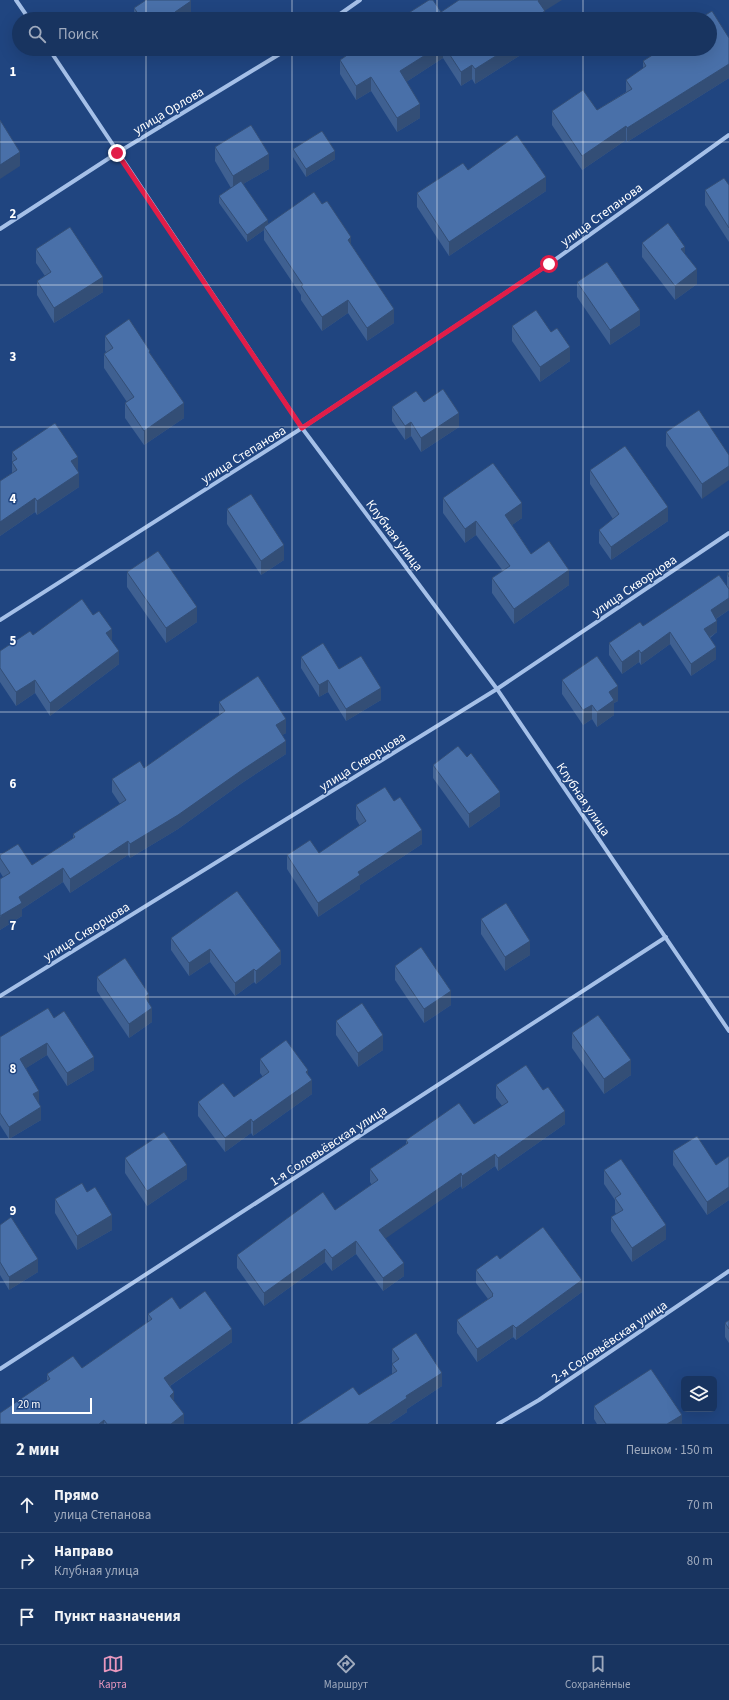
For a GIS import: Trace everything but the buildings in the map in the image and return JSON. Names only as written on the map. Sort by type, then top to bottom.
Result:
[{"type":"street","points":[[16,0],[24,12]]},
{"type":"street","points":[[343,12],[360,0]]},
{"type":"street","name":"Клубная улица","points":[[54,56],[302,428],[497,689],[729,1031]]},
{"type":"street","name":"улица Орлова","points":[[0,229],[117,153],[276,56]]},
{"type":"street","name":"улица Степанова","points":[[0,620],[302,428],[549,264],[729,136]]},
{"type":"street","name":"улица Скворцова","points":[[0,996],[497,689],[729,533]]},
{"type":"street","name":"1-я Соловьёвская улица","points":[[0,1369],[666,937]]},
{"type":"street","name":"2-я Соловьёвская улица","points":[[498,1424],[539,1400],[729,1271]]},
{"type":"route","points":[[117,153],[302,428],[549,264]]}]
